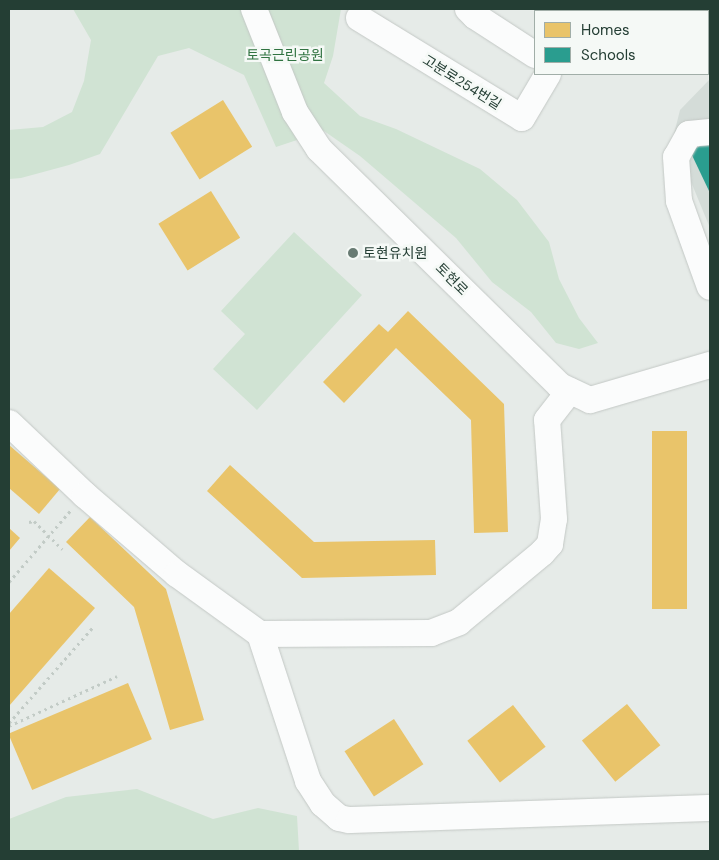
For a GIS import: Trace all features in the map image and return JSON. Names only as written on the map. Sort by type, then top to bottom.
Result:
[{"type":"street","name":"토현로","points":[[254,9],[295,112],[319,149],[560,386],[590,400],[710,365]]},
{"type":"street","points":[[468,9],[474,16],[534,54]]},
{"type":"street","name":"고분로254번길","points":[[360,18],[522,118],[547,75]]},
{"type":"street","points":[[710,132],[689,134],[676,157],[678,201],[710,287]]},
{"type":"street","points":[[260,634],[431,632],[459,622],[542,553],[550,544],[554,520],[547,420],[570,391]]},
{"type":"street","points":[[9,424],[85,495],[177,574],[260,634],[308,781],[323,804],[339,818],[359,820],[710,808]]},
{"type":"path","points":[[9,582],[85,495]]},
{"type":"path","points":[[29,522],[34,521],[62,548]]},
{"type":"path","points":[[9,724],[94,626]]},
{"type":"path","points":[[9,724],[117,676]]},
{"type":"shaded area","points":[[710,79],[710,228],[673,138],[680,110]]},
{"type":"green space","name":"토곡근린공원","points":[[73,9],[341,9],[333,56],[324,83],[360,116],[396,129],[480,169],[517,200],[549,242],[559,279],[579,318],[598,343],[579,349],[556,343],[531,312],[492,282],[456,238],[360,156],[324,131],[276,147],[244,75],[189,48],[158,56],[100,154],[69,165],[21,178],[9,179],[9,130],[43,127],[72,112],[84,81],[91,40]]},
{"type":"green space","points":[[294,232],[362,295],[257,410],[213,369],[245,334],[221,311]]},
{"type":"green space","points":[[137,789],[213,819],[258,808],[297,816],[299,851],[9,851],[9,819],[66,797]]},
{"type":"building: Homes","points":[[223,100],[252,147],[200,179],[170,133]]},
{"type":"building: Homes","points":[[211,191],[240,238],[188,270],[158,224]]},
{"type":"building: Homes","points":[[408,311],[504,404],[508,532],[474,533],[471,420],[396,348],[344,403],[323,382],[379,324],[388,332]]},
{"type":"building: Homes","points":[[652,431],[687,431],[687,609],[652,609]]},
{"type":"building: Homes","points":[[9,445],[60,489],[39,514],[9,488]]},
{"type":"building: Homes","points":[[230,465],[314,542],[435,540],[436,575],[302,578],[207,491]]},
{"type":"building: Homes","points":[[90,517],[166,589],[204,720],[170,730],[134,607],[66,542]]},
{"type":"building: Homes","points":[[9,528],[20,538],[9,551]]},
{"type":"building: Homes","points":[[49,568],[95,608],[9,706],[9,614]]},
{"type":"building: Homes","points":[[128,683],[152,739],[32,790],[9,734]]},
{"type":"building: Homes","points":[[627,704],[660,745],[615,782],[582,741]]},
{"type":"building: Homes","points":[[513,705],[546,747],[500,782],[467,741]]},
{"type":"building: Homes","points":[[394,719],[423,764],[374,796],[345,751]]},
{"type":"building: Schools","points":[[710,141],[710,193],[690,151]]},
{"type":"place","name":"토현유치원","points":[[353,253]]}]
